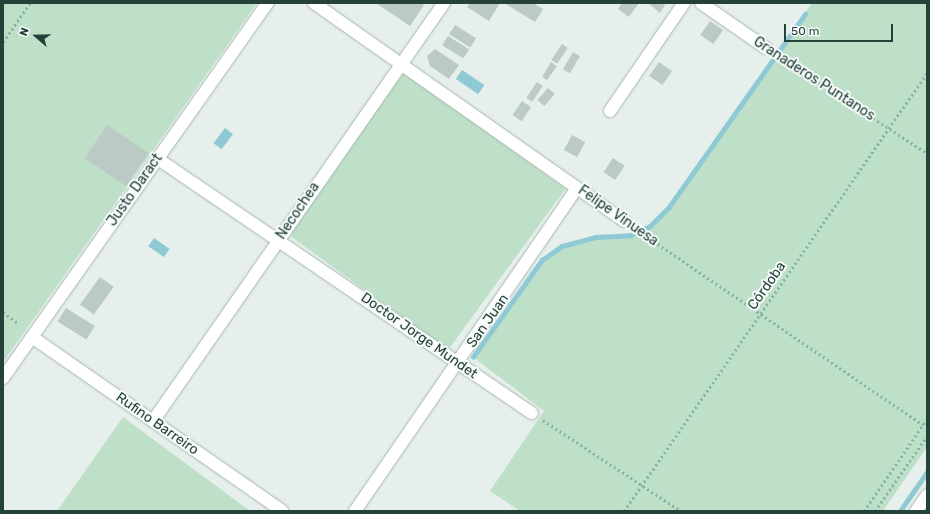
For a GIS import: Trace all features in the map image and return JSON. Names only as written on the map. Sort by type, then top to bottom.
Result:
[{"type":"street","name":"Justo Daract","points":[[3,378],[268,3]]},
{"type":"street","name":"Felipe Vinuesa","points":[[314,3],[624,221]]},
{"type":"street","name":"Necochea","points":[[153,421],[400,63],[444,3]]},
{"type":"street","points":[[610,111],[684,3]]},
{"type":"street","name":"Granaderos Puntanos","points":[[702,3],[766,48]]},
{"type":"street","name":"Doctor Jorge Mundet","points":[[158,159],[279,238],[458,364],[532,412]]},
{"type":"street","name":"San Juan","points":[[355,511],[458,364],[577,188]]},
{"type":"street","name":"Rufino Barreiro","points":[[32,337],[282,511]]},
{"type":"street","points":[[916,511],[927,495]]},
{"type":"path","points":[[3,42],[30,3]]},
{"type":"path","name":"Granaderos Puntanos","points":[[766,48],[927,153]]},
{"type":"path","name":"Córdoba","points":[[624,511],[927,73]]},
{"type":"path","name":"Felipe Vinuesa","points":[[624,221],[923,425]]},
{"type":"path","points":[[3,312],[18,323]]},
{"type":"path","points":[[532,412],[681,511]]},
{"type":"path","points":[[864,511],[927,419]]},
{"type":"path","points":[[875,511],[927,436]]},
{"type":"green space","points":[[3,3],[257,3],[3,362]]},
{"type":"green space","points":[[812,3],[927,3],[927,447],[883,511],[520,511],[490,491],[544,411],[473,357],[542,260],[562,246],[596,237],[631,235],[650,226],[669,207]]},
{"type":"green space","points":[[402,70],[565,189],[448,351],[284,232]]},
{"type":"green space","points":[[123,417],[250,511],[57,511]]},
{"type":"water","points":[[462,70],[484,85],[478,94],[456,79]]},
{"type":"water","points":[[225,128],[233,134],[222,149],[214,143]]},
{"type":"water","points":[[154,238],[170,249],[164,257],[148,246]]},
{"type":"building","points":[[376,3],[421,3],[424,5],[410,26]]},
{"type":"building","points":[[470,3],[500,3],[489,21],[467,7]]},
{"type":"building","points":[[504,3],[533,3],[543,9],[535,22]]},
{"type":"building","points":[[622,3],[639,3],[629,17],[618,9]]},
{"type":"building","points":[[648,3],[666,3],[660,13]]},
{"type":"building","points":[[710,21],[723,30],[713,44],[700,35]]},
{"type":"building","points":[[455,25],[476,38],[470,48],[449,34]]},
{"type":"building","points":[[448,36],[469,49],[463,59],[442,45]]},
{"type":"building","points":[[562,44],[568,48],[557,64],[551,60]]},
{"type":"building","points":[[435,49],[459,65],[449,79],[430,66],[427,56]]},
{"type":"building","points":[[573,52],[580,56],[570,73],[563,69]]},
{"type":"building","points":[[551,62],[557,66],[547,80],[542,77]]},
{"type":"building","points":[[659,62],[672,71],[662,85],[649,76]]},
{"type":"building","points":[[537,82],[543,86],[532,102],[526,98]]},
{"type":"building","points":[[548,88],[555,94],[544,106],[538,100]]},
{"type":"building","points":[[522,101],[531,107],[522,121],[512,115]]},
{"type":"building","points":[[107,125],[148,153],[126,186],[85,158]]},
{"type":"building","points":[[572,135],[585,142],[577,157],[564,150]]},
{"type":"building","points":[[613,158],[625,166],[615,180],[603,172]]},
{"type":"building","points":[[100,277],[114,287],[94,314],[80,305]]},
{"type":"building","points":[[66,308],[95,326],[86,340],[58,322]]},
{"type":"waterway","points":[[473,357],[542,260],[562,246],[596,237],[631,235],[650,226],[669,207],[805,14]]},
{"type":"waterway","points":[[900,511],[927,472]]}]
